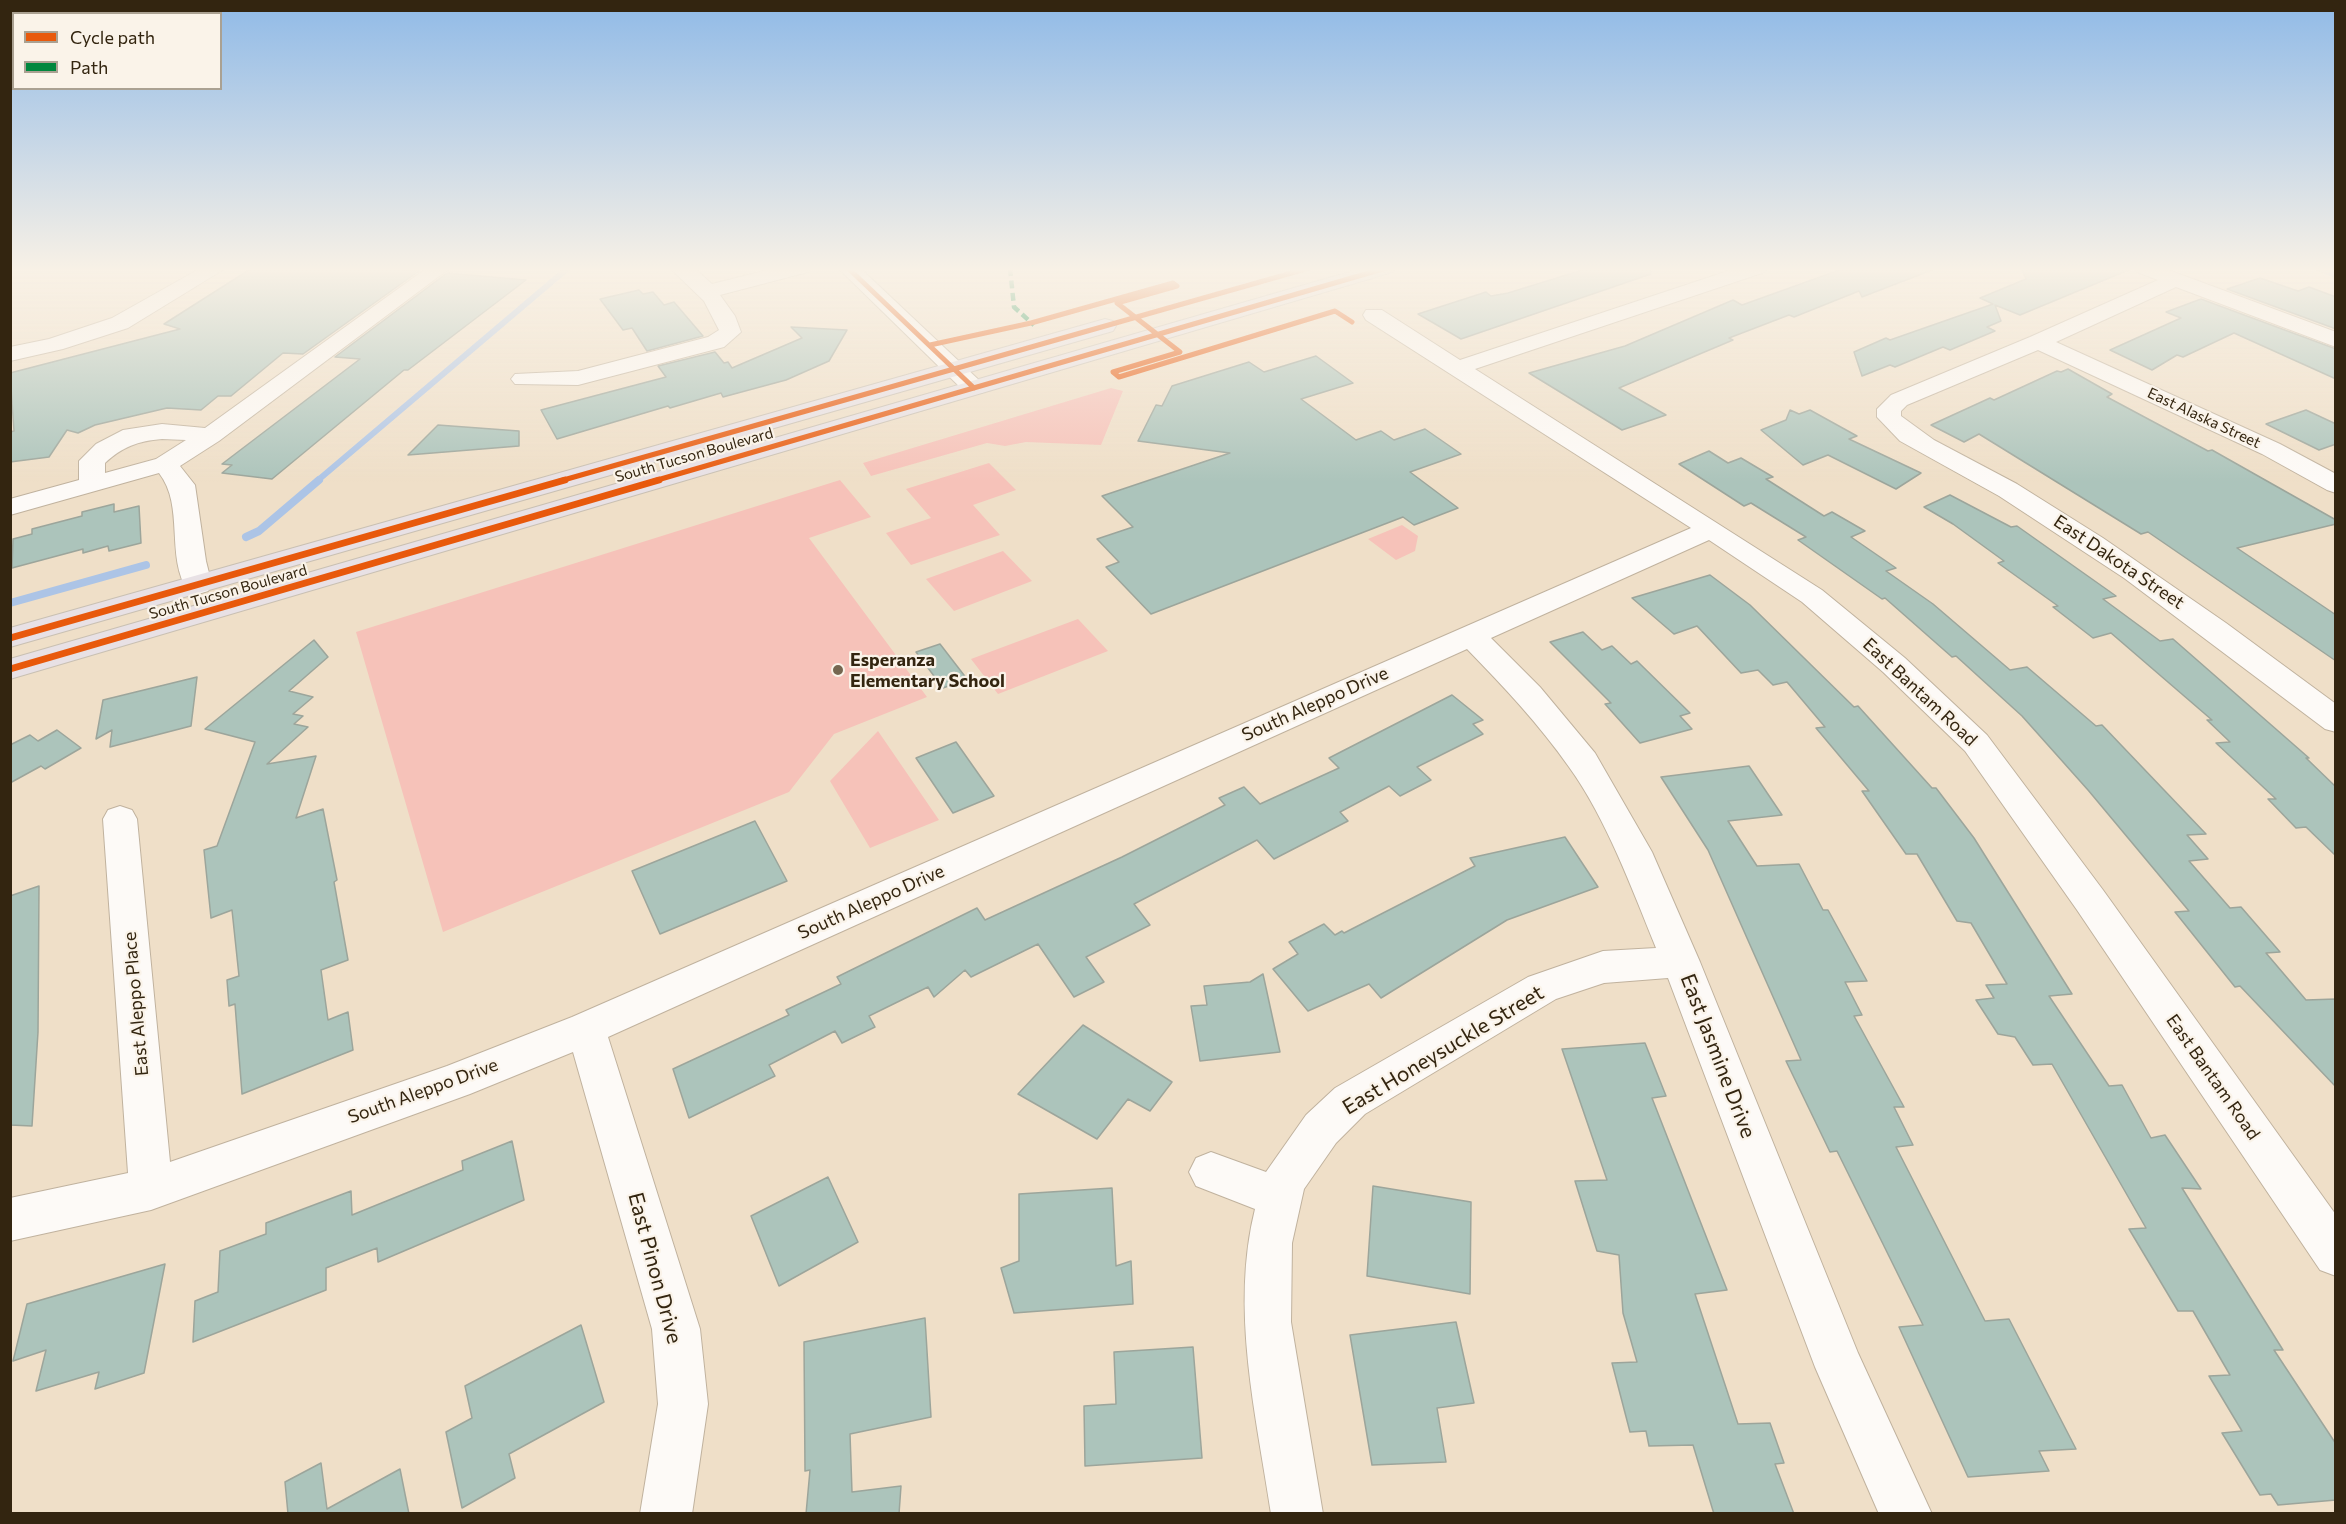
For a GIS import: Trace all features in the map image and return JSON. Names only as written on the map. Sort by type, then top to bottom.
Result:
[{"type":"main road","name":"South Tucson Boulevard","points":[[10,639],[1059,339]]},
{"type":"main road","name":"South Tucson Boulevard","points":[[10,669],[1142,339]]},
{"type":"street","points":[[10,354],[70,339]]},
{"type":"street","points":[[10,507],[165,464],[210,436],[343,339]]},
{"type":"street","points":[[523,379],[578,378],[688,351],[722,339]]},
{"type":"street","points":[[923,339],[974,388]]},
{"type":"street","name":"East Bantam Road","points":[[1412,339],[1711,529],[1812,596],[1894,665],[1976,743],[2090,900],[2336,1254]]},
{"type":"street","points":[[1457,368],[1544,339]]},
{"type":"street","points":[[2038,342],[2044,339]]},
{"type":"street","name":"East Dakota Street","points":[[2038,342],[1899,400],[1889,409],[1884,418],[1907,434],[2048,514],[2126,564],[2250,654],[2336,721]]},
{"type":"street","name":"East Alaska Street","points":[[2038,342],[2271,449],[2336,485]]},
{"type":"street","points":[[92,485],[92,461],[107,445],[141,433],[175,431],[210,436]]},
{"type":"street","points":[[165,464],[182,485],[192,561],[198,585]]},
{"type":"street","name":"South Aleppo Drive","points":[[10,1220],[151,1190],[455,1081],[586,1029],[1711,529]]},
{"type":"street","name":"East Jasmine Drive","points":[[1470,635],[1529,694],[1583,761],[1634,852],[1680,962],[1839,1367],[1906,1514]]},
{"type":"street","name":"East Aleppo Place","points":[[120,819],[151,1190]]},
{"type":"street","name":"East Honeysuckle Street","points":[[1297,1514],[1267,1322],[1269,1243],[1284,1181],[1321,1129],[1350,1101],[1542,988],[1603,967],[1680,962]]},
{"type":"street","name":"East Pinon Drive","points":[[586,1029],[676,1329],[683,1404],[666,1514]]},
{"type":"street","points":[[1211,1172],[1280,1198]]},
{"type":"shaded area","points":[[1111,388],[1123,391],[1101,445],[1026,442],[1005,446],[987,443],[871,476],[863,463]]},
{"type":"shaded area","points":[[989,463],[1016,490],[973,505],[1000,535],[911,565],[886,533],[931,518],[906,489]]},
{"type":"shaded area","points":[[840,480],[871,517],[809,538],[927,697],[834,734],[789,792],[443,932],[356,632]]},
{"type":"shaded area","points":[[1402,525],[1418,536],[1415,551],[1396,560],[1368,539]]},
{"type":"shaded area","points":[[1003,551],[1032,581],[954,611],[926,579]]},
{"type":"shaded area","points":[[1078,619],[1108,651],[998,694],[971,659]]},
{"type":"shaded area","points":[[878,731],[939,820],[870,848],[830,781]]},
{"type":"building","points":[[141,339],[324,339],[303,354],[283,353],[231,396],[218,396],[201,410],[167,408],[95,425],[78,433],[67,430],[49,457],[10,462],[10,432],[14,431],[10,373]]},
{"type":"building","points":[[359,339],[448,339],[408,370],[404,370],[272,479],[222,473],[232,465],[222,464],[360,359],[335,357]]},
{"type":"building","points":[[639,339],[691,339],[647,351]]},
{"type":"building","points":[[799,339],[842,339],[829,361],[786,380],[723,397],[721,393],[670,408],[668,406],[557,439],[541,410],[666,377],[658,366],[715,352],[724,363],[728,362],[732,368]]},
{"type":"building","points":[[1641,339],[1733,340],[1619,388],[1666,415],[1622,430],[1529,373],[1625,346]]},
{"type":"building","points":[[1883,339],[1976,339],[1950,350],[1943,347],[1895,367],[1890,365],[1862,376],[1854,352]]},
{"type":"building","points":[[2134,339],[2221,339],[2183,357],[2177,355],[2152,370],[2110,350]]},
{"type":"building","points":[[2248,339],[2309,339],[2336,349],[2336,379]]},
{"type":"building","points":[[1316,356],[1353,383],[1301,399],[1356,440],[1381,431],[1394,440],[1425,429],[1461,454],[1410,472],[1458,508],[1414,525],[1403,517],[1151,614],[1106,567],[1119,562],[1097,539],[1133,527],[1102,496],[1230,453],[1138,441],[1156,405],[1162,406],[1172,386],[1249,362],[1264,372]]},
{"type":"building","points":[[2068,369],[2112,394],[2107,397],[2208,451],[2212,450],[2336,520],[2336,524],[2237,548],[2336,615],[2336,661],[2148,532],[2141,534],[1979,434],[1964,442],[1931,425],[1990,398],[1994,400],[2057,371]]},
{"type":"building","points":[[1790,410],[1799,414],[1810,410],[1857,436],[1849,439],[1921,473],[1896,489],[1828,455],[1803,465],[1761,430],[1786,420]]},
{"type":"building","points":[[2306,410],[2336,424],[2336,444],[2319,450],[2266,424]]},
{"type":"building","points":[[438,425],[519,431],[519,446],[408,455]]},
{"type":"building","points":[[1709,451],[1728,463],[1741,458],[1773,477],[1766,479],[1824,516],[1832,512],[1865,531],[1851,537],[1896,568],[1886,571],[1933,604],[2010,670],[2027,667],[2096,726],[2102,725],[2206,834],[2187,835],[2208,859],[2189,861],[2230,908],[2241,907],[2280,952],[2266,953],[2306,1000],[2336,999],[2336,1087],[2240,986],[2235,987],[2175,912],[2189,911],[2088,790],[2022,716],[1956,656],[1952,657],[1885,598],[1882,599],[1798,540],[1806,537],[1751,503],[1744,506],[1679,464]]},
{"type":"building","points":[[1950,495],[2011,527],[2017,526],[2116,596],[2103,599],[2160,641],[2173,639],[2309,758],[2306,758],[2336,787],[2336,856],[2306,827],[2296,828],[2268,799],[2276,799],[2216,743],[2230,742],[2207,720],[2212,720],[2111,633],[2093,638],[2053,607],[2058,606],[1998,563],[2004,561],[1953,524],[1924,507]]},
{"type":"building","points":[[114,504],[114,512],[139,506],[141,543],[109,551],[108,546],[83,553],[83,549],[12,568],[13,539],[32,534],[32,529],[82,516],[82,512]]},
{"type":"building","points":[[1710,575],[1750,605],[1854,707],[1858,706],[1932,788],[1936,788],[1974,838],[2072,994],[2049,996],[2109,1086],[2122,1085],[2151,1138],[2165,1135],[2201,1189],[2182,1188],[2283,1350],[2274,1350],[2336,1444],[2336,1500],[2278,1505],[2271,1494],[2260,1495],[2222,1433],[2242,1431],[2209,1376],[2230,1375],[2193,1311],[2178,1311],[2129,1229],[2146,1228],[2052,1064],[2033,1065],[2015,1037],[1998,1034],[1976,1000],[1994,998],[1986,985],[2007,984],[1971,923],[1957,921],[1917,854],[1906,854],[1862,791],[1869,791],[1816,728],[1825,727],[1787,682],[1773,685],[1758,670],[1741,673],[1697,626],[1674,634],[1632,598]]},
{"type":"building","points":[[1583,632],[1602,650],[1612,646],[1631,664],[1637,661],[1690,713],[1680,716],[1692,729],[1640,743],[1605,704],[1611,703],[1550,642]]},
{"type":"building","points":[[314,640],[328,657],[289,691],[313,697],[293,714],[303,716],[294,724],[308,727],[267,764],[316,756],[296,818],[323,809],[337,880],[334,882],[348,960],[321,970],[328,1020],[348,1012],[353,1050],[242,1094],[235,1004],[229,1006],[227,980],[239,976],[232,910],[211,918],[204,850],[217,846],[255,742],[205,729]]},
{"type":"building","points":[[940,644],[967,679],[943,688],[916,652]]},
{"type":"building","points":[[197,677],[191,726],[110,747],[112,730],[96,739],[103,700]]},
{"type":"building","points":[[1452,695],[1483,720],[1473,724],[1483,734],[1417,767],[1431,780],[1400,796],[1389,786],[1340,812],[1348,821],[1274,859],[1257,840],[1134,904],[1150,925],[1086,957],[1104,982],[1074,997],[1038,944],[971,977],[965,970],[934,997],[928,987],[869,1016],[875,1027],[842,1043],[835,1031],[769,1065],[775,1076],[689,1118],[673,1069],[789,1015],[786,1010],[841,984],[837,977],[977,908],[985,920],[1122,857],[1225,805],[1219,798],[1244,787],[1260,804],[1339,768],[1329,758]]},
{"type":"building","points":[[57,730],[81,748],[45,769],[41,766],[10,783],[10,745],[30,735],[38,741]]},
{"type":"building","points":[[956,742],[994,796],[953,813],[916,758]]},
{"type":"building","points":[[1749,766],[1782,815],[1728,821],[1757,866],[1799,864],[1823,910],[1828,910],[1867,981],[1845,982],[1862,1015],[1854,1016],[1904,1107],[1894,1107],[1913,1145],[1896,1147],[1985,1321],[2009,1319],[2076,1449],[2039,1451],[2049,1471],[1968,1477],[1899,1327],[1923,1325],[1837,1151],[1830,1152],[1786,1061],[1801,1060],[1708,850],[1661,777]]},
{"type":"building","points":[[755,821],[787,881],[660,934],[632,871]]},
{"type":"building","points":[[1565,837],[1598,887],[1507,920],[1381,998],[1369,984],[1308,1011],[1273,969],[1298,954],[1289,942],[1324,924],[1335,935],[1342,931],[1344,933],[1475,866],[1470,858]]},
{"type":"building","points":[[39,886],[38,1032],[32,1126],[10,1125],[10,896]]},
{"type":"building","points":[[1263,974],[1280,1052],[1200,1061],[1191,1006],[1207,1005],[1204,986],[1250,982]]},
{"type":"building","points":[[1083,1025],[1172,1082],[1150,1111],[1128,1099],[1097,1139],[1018,1094]]},
{"type":"building","points":[[1645,1043],[1666,1096],[1652,1098],[1727,1290],[1695,1294],[1738,1424],[1770,1423],[1784,1463],[1775,1464],[1794,1514],[1714,1514],[1693,1445],[1649,1446],[1646,1431],[1630,1432],[1612,1363],[1637,1362],[1623,1313],[1619,1255],[1597,1251],[1575,1181],[1607,1180],[1562,1049]]},
{"type":"building","points":[[512,1141],[524,1200],[378,1262],[377,1248],[326,1268],[326,1290],[193,1342],[195,1301],[218,1292],[220,1251],[266,1234],[266,1223],[351,1191],[352,1215],[463,1170],[462,1161]]},
{"type":"building","points":[[828,1177],[858,1242],[779,1286],[751,1216]]},
{"type":"building","points":[[1373,1186],[1471,1202],[1470,1294],[1367,1276]]},
{"type":"building","points":[[1112,1188],[1116,1266],[1131,1261],[1133,1304],[1014,1313],[1001,1268],[1019,1261],[1019,1194]]},
{"type":"building","points":[[165,1264],[144,1373],[95,1389],[99,1372],[36,1391],[46,1350],[13,1361],[27,1304]]},
{"type":"building","points":[[925,1318],[931,1417],[850,1434],[852,1492],[901,1486],[899,1514],[806,1514],[810,1470],[805,1471],[804,1342]]},
{"type":"building","points":[[1456,1322],[1474,1403],[1437,1408],[1446,1462],[1372,1465],[1350,1335]]},
{"type":"building","points":[[581,1325],[604,1402],[509,1454],[515,1478],[462,1508],[446,1432],[472,1418],[465,1386]]},
{"type":"building","points":[[1193,1347],[1202,1458],[1085,1466],[1084,1406],[1116,1404],[1114,1352]]},
{"type":"building","points":[[321,1463],[327,1509],[400,1469],[409,1514],[288,1514],[285,1482]]},
{"type":"waterway","points":[[317,481],[484,339]]},
{"type":"waterway","points":[[246,537],[259,531],[319,480]]},
{"type":"waterway","points":[[10,603],[146,565]]},
{"type":"cycle path","points":[[923,339],[974,388]]},
{"type":"cycle path","points":[[930,345],[957,339]]},
{"type":"cycle path","points":[[10,638],[1059,339]]},
{"type":"cycle path","points":[[10,669],[1142,339]]},
{"type":"cycle path","points":[[1163,339],[1180,352],[1113,372],[1119,377],[1243,339]]},
{"type":"place","name":"Esperanza Elementary School","points":[[838,670]]}]
